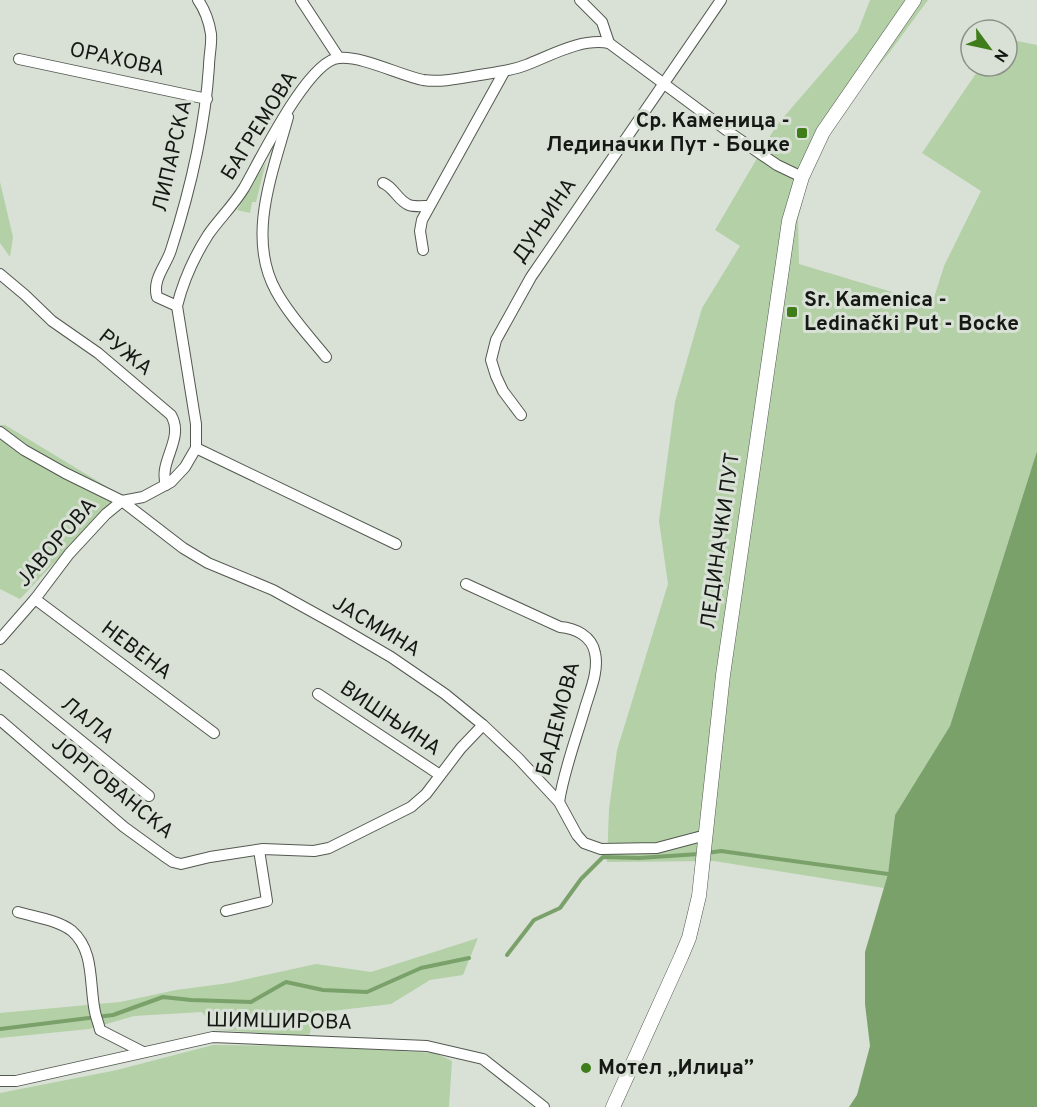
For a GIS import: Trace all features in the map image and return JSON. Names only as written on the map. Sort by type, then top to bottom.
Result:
[{"type":"main road","name":"ЛЕДИНАЧКИ ПУТ","points":[[614,1107],[688,938],[699,896],[723,675],[789,221],[812,152],[834,115],[914,0]]},
{"type":"street","name":"ЛИПАРСКА","points":[[177,306],[157,297],[154,288],[170,253],[181,214],[207,99],[211,34],[206,11],[198,0]]},
{"type":"street","points":[[301,0],[339,58],[368,63],[424,80],[446,81],[504,72],[583,44],[600,41],[609,43],[777,165],[802,177]]},
{"type":"street","points":[[580,0],[602,22],[609,43]]},
{"type":"street","name":"ДУЊИНА","points":[[522,415],[503,391],[495,376],[492,360],[496,340],[531,277],[721,0]]},
{"type":"street","name":"ОРАХОВА","points":[[19,58],[207,99]]},
{"type":"street","name":"БАГРЕМОВА","points":[[196,448],[196,424],[177,306],[182,287],[208,235],[232,207],[291,105],[321,67],[339,58]]},
{"type":"street","points":[[423,250],[420,231],[422,220],[504,72]]},
{"type":"street","points":[[291,105],[266,202],[261,244],[266,269],[275,290],[287,310],[326,357]]},
{"type":"street","points":[[383,183],[389,185],[403,202],[410,206],[429,206]]},
{"type":"street","name":"РУЖА","points":[[0,274],[26,295],[52,321],[98,353],[171,415],[176,429],[164,473],[166,485]]},
{"type":"street","name":"ЈАСМИНА","points":[[0,432],[34,456],[122,501],[183,548],[208,563],[273,590],[391,657],[452,699],[483,725],[559,802],[580,840],[596,848],[657,848],[705,841]]},
{"type":"street","points":[[122,501],[143,497],[166,485],[185,467],[196,448],[396,544]]},
{"type":"street","name":"ЈАВОРОВА","points":[[0,639],[76,546],[105,514],[122,501]]},
{"type":"street","name":"БАДЕМОВА","points":[[466,584],[560,627],[572,628],[589,640],[593,646],[596,654],[595,672],[559,802]]},
{"type":"street","name":"НЕВЕНА","points":[[35,599],[214,733]]},
{"type":"street","name":"ЛАЛА","points":[[0,675],[149,796]]},
{"type":"street","name":"ВИШЊИНА","points":[[318,694],[440,776]]},
{"type":"street","name":"ЈОРГОВАНСКА","points":[[0,720],[124,827],[173,862],[181,864],[259,850],[314,851],[329,848],[411,807],[426,794],[461,748],[483,725]]},
{"type":"street","points":[[226,911],[267,901],[259,850]]},
{"type":"street","points":[[18,912],[55,922],[72,931],[84,949],[92,975],[95,1012],[100,1030],[143,1053]]},
{"type":"street","name":"ШИМШИРОВА","points":[[0,1081],[16,1081],[213,1037],[427,1046],[483,1059],[544,1107]]},
{"type":"shaded area","points":[[870,0],[928,0],[889,53],[839,114],[813,159],[798,219],[799,264],[932,304],[944,266],[981,191],[922,153],[973,78],[1019,78],[1019,41],[1037,45],[1037,451],[950,726],[895,815],[888,874],[884,888],[714,861],[607,862],[609,809],[617,750],[668,584],[659,521],[675,402],[702,308],[740,246],[715,230],[776,126],[858,31]]},
{"type":"shaded area","points":[[266,162],[256,202],[252,202],[250,213],[237,210]]},
{"type":"shaded area","points":[[0,182],[13,237],[10,257],[0,243]]},
{"type":"shaded area","points":[[0,425],[5,425],[119,494],[20,599],[0,589]]},
{"type":"shaded area","points":[[1037,451],[1037,1107],[849,1107],[857,1095],[870,1046],[865,1004],[865,952],[888,874],[895,815],[950,726]]},
{"type":"shaded area","points":[[478,938],[463,975],[430,980],[391,1004],[315,1013],[309,1036],[216,1030],[202,1012],[134,1016],[89,1029],[0,1038],[0,1013],[120,1002],[176,990],[229,983],[316,964],[371,972]]},
{"type":"shaded area","points":[[213,1045],[306,1046],[435,1053],[452,1061],[449,1107],[0,1107],[0,1093],[117,1070]]},
{"type":"waterway","points":[[707,853],[721,851],[888,874]]},
{"type":"waterway","points":[[507,955],[534,920],[560,908],[581,879],[603,857],[639,858],[699,854]]},
{"type":"waterway","points":[[0,1029],[113,1015],[163,997],[251,1002],[286,982],[323,990],[367,992],[421,968],[469,958]]},
{"type":"place","name":"Ср. Каменица - Лединачки Пут - Боцке","points":[[802,133]]},
{"type":"place","name":"Sr. Kamenica - Ledinački Put - Bocke","points":[[792,312]]},
{"type":"place","name":"Мотел „Илиџа”","points":[[586,1068]]}]
